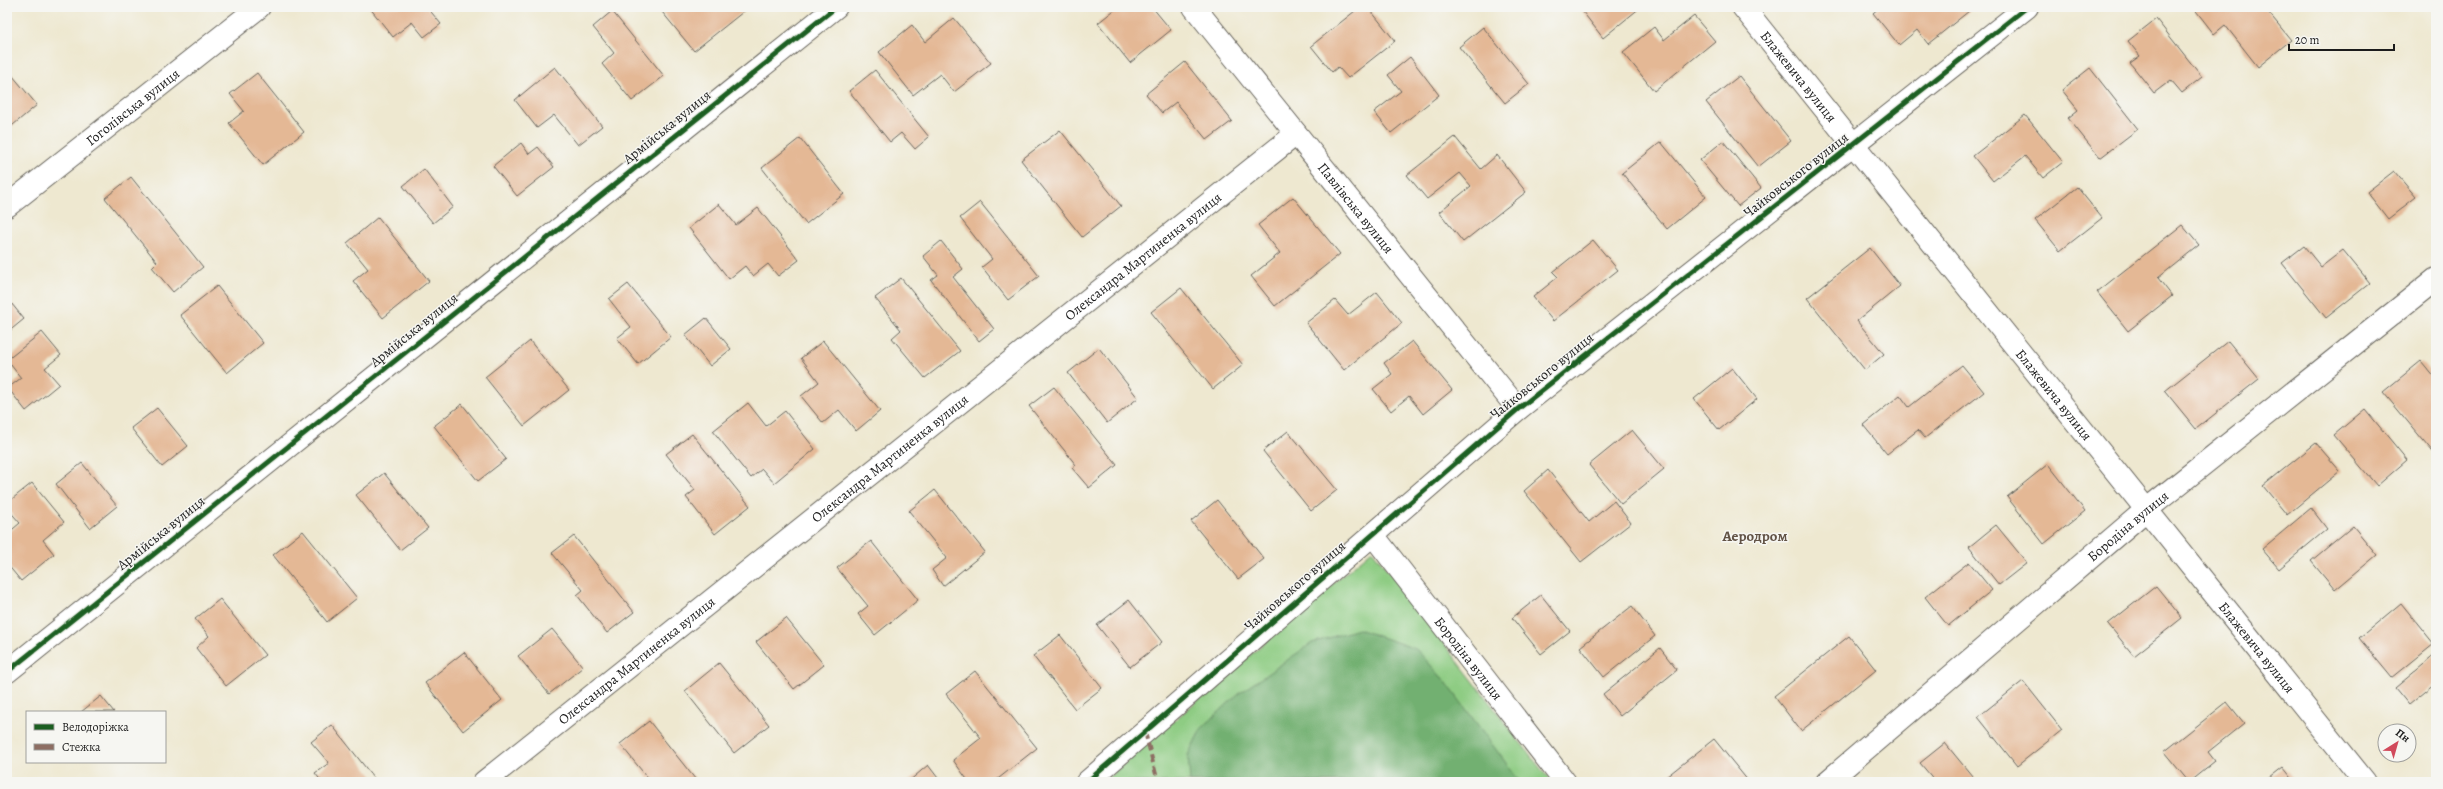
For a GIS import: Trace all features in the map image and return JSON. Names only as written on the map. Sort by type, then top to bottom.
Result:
[{"type":"street","name":"Гоголівська вулиця","points":[[7,206],[259,7]]},
{"type":"street","name":"Армійська вулиця","points":[[7,672],[836,7]]},
{"type":"street","name":"Павлівська вулиця","points":[[1194,7],[1518,409]]},
{"type":"street","name":"Блажевича вулиця","points":[[1743,7],[2365,782]]},
{"type":"street","name":"Чайковського вулиця","points":[[1087,782],[1518,409],[2026,7]]},
{"type":"street","name":"Олександра Мартиненка вулиця","points":[[484,782],[1296,134]]},
{"type":"street","name":"Бородіна вулиця","points":[[1827,782],[2146,510],[2436,279]]},
{"type":"street","name":"Бородіна вулиця","points":[[1373,535],[1565,782]]},
{"type":"green space","points":[[1372,550],[1551,782],[1103,782]]},
{"type":"green space","points":[[1358,629],[1416,649],[1446,682],[1520,782],[1190,782],[1188,755],[1201,729],[1238,694],[1312,643]]},
{"type":"building","points":[[369,7],[427,7],[441,24],[424,37],[412,22],[393,37]]},
{"type":"building","points":[[658,7],[747,7],[748,8],[694,51]]},
{"type":"building","points":[[1118,7],[1152,7],[1171,30],[1130,63],[1098,23]]},
{"type":"building","points":[[1360,7],[1368,7],[1395,41],[1348,78],[1338,67],[1332,72],[1311,46]]},
{"type":"building","points":[[1579,7],[1641,7],[1603,38]]},
{"type":"building","points":[[1880,7],[1974,7],[1928,44],[1917,30],[1899,45],[1873,13]]},
{"type":"building","points":[[2193,7],[2264,7],[2291,40],[2258,67],[2225,25],[2214,34]]},
{"type":"building","points":[[612,11],[664,76],[632,101],[602,64],[614,53],[593,27]]},
{"type":"building","points":[[1694,16],[1715,41],[1654,91],[1623,52],[1654,27],[1664,40]]},
{"type":"building","points":[[954,18],[991,63],[954,92],[940,74],[913,95],[879,52],[912,25],[925,42]]},
{"type":"building","points":[[2156,19],[2202,77],[2182,93],[2171,80],[2154,93],[2130,63],[2140,56],[2128,41]]},
{"type":"building","points":[[1483,27],[1529,84],[1505,103],[1459,47]]},
{"type":"building","points":[[1410,57],[1439,95],[1391,133],[1374,112],[1401,91],[1388,75]]},
{"type":"building","points":[[1185,62],[1232,121],[1207,140],[1176,102],[1162,113],[1146,94]]},
{"type":"building","points":[[555,67],[602,126],[578,145],[554,115],[537,128],[515,100]]},
{"type":"building","points":[[2090,68],[2138,129],[2100,158],[2068,118],[2078,110],[2062,90]]},
{"type":"building","points":[[7,69],[37,105],[7,130]]},
{"type":"building","points":[[875,70],[929,137],[915,149],[901,133],[890,142],[849,91]]},
{"type":"building","points":[[257,73],[304,132],[263,165],[229,123],[244,111],[230,94]]},
{"type":"building","points":[[1739,76],[1791,141],[1758,167],[1706,102]]},
{"type":"building","points":[[2025,115],[2063,162],[2043,178],[2025,156],[1993,181],[1973,156]]},
{"type":"building","points":[[1060,130],[1121,206],[1082,237],[1021,160]]},
{"type":"building","points":[[1455,137],[1481,169],[1497,155],[1526,192],[1463,242],[1439,212],[1471,186],[1460,173],[1427,199],[1407,175]]},
{"type":"building","points":[[800,138],[844,194],[806,224],[762,168]]},
{"type":"building","points":[[1723,141],[1761,188],[1738,206],[1700,160]]},
{"type":"building","points":[[1661,142],[1706,197],[1667,229],[1622,173]]},
{"type":"building","points":[[521,143],[529,154],[538,147],[554,167],[517,196],[493,166]]},
{"type":"building","points":[[424,169],[453,207],[433,223],[403,186]]},
{"type":"building","points":[[2394,171],[2416,197],[2388,219],[2367,192]]},
{"type":"building","points":[[131,177],[203,267],[173,292],[152,267],[157,262],[105,198]]},
{"type":"building","points":[[2077,187],[2102,218],[2060,251],[2035,220]]},
{"type":"building","points":[[1293,197],[1340,254],[1275,306],[1251,276],[1280,253],[1258,225]]},
{"type":"building","points":[[980,202],[1039,276],[1008,300],[982,267],[992,259],[960,218]]},
{"type":"building","points":[[719,204],[736,225],[758,208],[799,260],[778,276],[768,264],[753,276],[745,266],[729,279],[689,228]]},
{"type":"building","points":[[378,217],[429,281],[383,318],[353,281],[368,269],[347,243]]},
{"type":"building","points":[[2182,225],[2199,245],[2158,278],[2172,296],[2128,331],[2097,292]]},
{"type":"building","points":[[1593,240],[1618,270],[1553,321],[1533,297],[1558,277],[1553,272]]},
{"type":"building","points":[[941,241],[963,269],[953,277],[994,329],[979,341],[931,280],[938,275],[923,256]]},
{"type":"building","points":[[2304,246],[2321,267],[2343,250],[2370,283],[2326,318],[2282,263]]},
{"type":"building","points":[[1870,248],[1900,286],[1857,321],[1884,354],[1865,370],[1807,298]]},
{"type":"building","points":[[901,278],[960,351],[925,378],[892,338],[901,330],[875,298]]},
{"type":"building","points":[[628,284],[671,337],[638,364],[617,338],[631,327],[609,299]]},
{"type":"building","points":[[217,286],[263,343],[227,373],[180,315]]},
{"type":"building","points":[[1181,288],[1243,365],[1213,389],[1151,312]]},
{"type":"building","points":[[1377,292],[1402,323],[1344,370],[1306,323],[1335,300],[1348,315]]},
{"type":"building","points":[[7,298],[24,319],[7,333]]},
{"type":"building","points":[[706,318],[731,349],[710,366],[685,335]]},
{"type":"building","points":[[42,332],[61,355],[45,368],[59,384],[26,411],[8,388],[21,378],[7,360]]},
{"type":"building","points":[[530,341],[569,390],[524,426],[485,377]]},
{"type":"building","points":[[823,341],[880,411],[856,431],[839,410],[823,423],[801,396],[819,382],[801,358]]},
{"type":"building","points":[[1412,341],[1452,390],[1423,414],[1409,396],[1391,411],[1373,389],[1392,374],[1384,363]]},
{"type":"building","points":[[2228,341],[2259,379],[2196,429],[2165,391]]},
{"type":"building","points":[[1099,348],[1138,398],[1107,423],[1068,373]]},
{"type":"building","points":[[2421,361],[2436,379],[2436,450],[2433,452],[2383,392]]},
{"type":"building","points":[[1962,365],[1984,392],[1925,438],[1918,430],[1887,454],[1863,425],[1900,395],[1909,407]]},
{"type":"building","points":[[1732,368],[1757,399],[1719,430],[1694,399]]},
{"type":"building","points":[[1054,387],[1117,465],[1089,488],[1072,468],[1076,465],[1029,406]]},
{"type":"building","points":[[748,403],[766,426],[785,411],[815,449],[774,483],[762,469],[751,478],[713,431]]},
{"type":"building","points":[[462,404],[506,459],[478,481],[434,426]]},
{"type":"building","points":[[157,408],[188,446],[162,467],[131,428]]},
{"type":"building","points":[[2365,409],[2407,460],[2377,486],[2334,435]]},
{"type":"building","points":[[1632,430],[1664,469],[1621,504],[1589,465]]},
{"type":"building","points":[[1288,431],[1337,490],[1311,511],[1263,451]]},
{"type":"building","points":[[692,434],[750,506],[715,534],[686,497],[695,490],[666,454]]},
{"type":"building","points":[[2316,443],[2340,471],[2287,515],[2263,486]]},
{"type":"building","points":[[82,463],[117,506],[90,528],[56,484]]},
{"type":"building","points":[[2048,464],[2085,511],[2044,544],[2007,497]]},
{"type":"building","points":[[1548,470],[1589,522],[1614,501],[1631,523],[1581,562],[1524,491]]},
{"type":"building","points":[[384,473],[428,528],[400,550],[356,495]]},
{"type":"building","points":[[32,483],[64,522],[43,540],[54,554],[21,581],[7,564],[7,534],[20,523],[7,508],[7,503]]},
{"type":"building","points":[[935,490],[985,552],[943,586],[932,570],[947,558],[909,511]]},
{"type":"building","points":[[1217,500],[1264,559],[1238,579],[1191,521]]},
{"type":"building","points":[[2311,508],[2327,529],[2279,569],[2262,549]]},
{"type":"building","points":[[1996,525],[2027,563],[1999,585],[1969,547]]},
{"type":"building","points":[[2353,526],[2377,555],[2335,590],[2311,561]]},
{"type":"building","points":[[303,531],[357,598],[327,622],[273,555]]},
{"type":"building","points":[[574,536],[634,612],[607,633],[577,595],[583,590],[552,553]]},
{"type":"building","points":[[871,541],[918,600],[875,635],[858,614],[868,606],[837,568]]},
{"type":"building","points":[[1969,562],[1992,590],[1948,626],[1925,597]]},
{"type":"building","points":[[2156,586],[2182,618],[2134,656],[2108,624]]},
{"type":"building","points":[[1541,595],[1570,631],[1541,654],[1512,618]]},
{"type":"building","points":[[220,599],[265,655],[226,686],[196,648],[209,636],[195,619]]},
{"type":"building","points":[[1129,600],[1162,642],[1130,667],[1097,625]]},
{"type":"building","points":[[2401,603],[2434,644],[2392,678],[2359,638]]},
{"type":"building","points":[[1632,606],[1655,636],[1604,677],[1580,647]]},
{"type":"building","points":[[786,618],[824,665],[794,689],[756,642]]},
{"type":"building","points":[[552,629],[583,667],[549,694],[518,656]]},
{"type":"building","points":[[1060,635],[1102,688],[1075,709],[1033,656]]},
{"type":"building","points":[[1849,636],[1876,670],[1801,731],[1774,696]]},
{"type":"building","points":[[1660,648],[1677,670],[1620,716],[1603,694]]},
{"type":"building","points":[[464,652],[502,700],[463,731],[425,683]]},
{"type":"building","points":[[2436,654],[2436,683],[2409,705],[2395,688]]},
{"type":"building","points":[[719,663],[769,725],[734,753],[685,691]]},
{"type":"building","points":[[975,671],[1037,748],[994,782],[969,782],[953,760],[981,738],[946,694]]},
{"type":"building","points":[[2023,681],[2062,730],[2017,766],[1978,717]]},
{"type":"building","points":[[101,696],[113,711],[82,711]]},
{"type":"building","points":[[2227,702],[2244,723],[2208,752],[2215,761],[2189,782],[2164,752]]},
{"type":"building","points":[[649,721],[696,780],[694,782],[651,782],[620,744]]},
{"type":"building","points":[[332,725],[377,782],[322,782],[315,773],[329,763],[311,742]]},
{"type":"building","points":[[1714,739],[1749,782],[1670,782],[1666,777]]},
{"type":"building","points":[[1945,743],[1977,782],[1936,782],[1920,763]]},
{"type":"building","points":[[928,765],[941,782],[908,782]]},
{"type":"building","points":[[2283,767],[2295,782],[2264,782]]},
{"type":"marked path","points":[[1145,732],[1158,782]]},
{"type":"cycle path","points":[[7,672],[836,7]]},
{"type":"cycle path","points":[[1087,782],[1518,409],[2027,7]]},
{"type":"district","name":"Аеродром","points":[[1755,536]]}]
